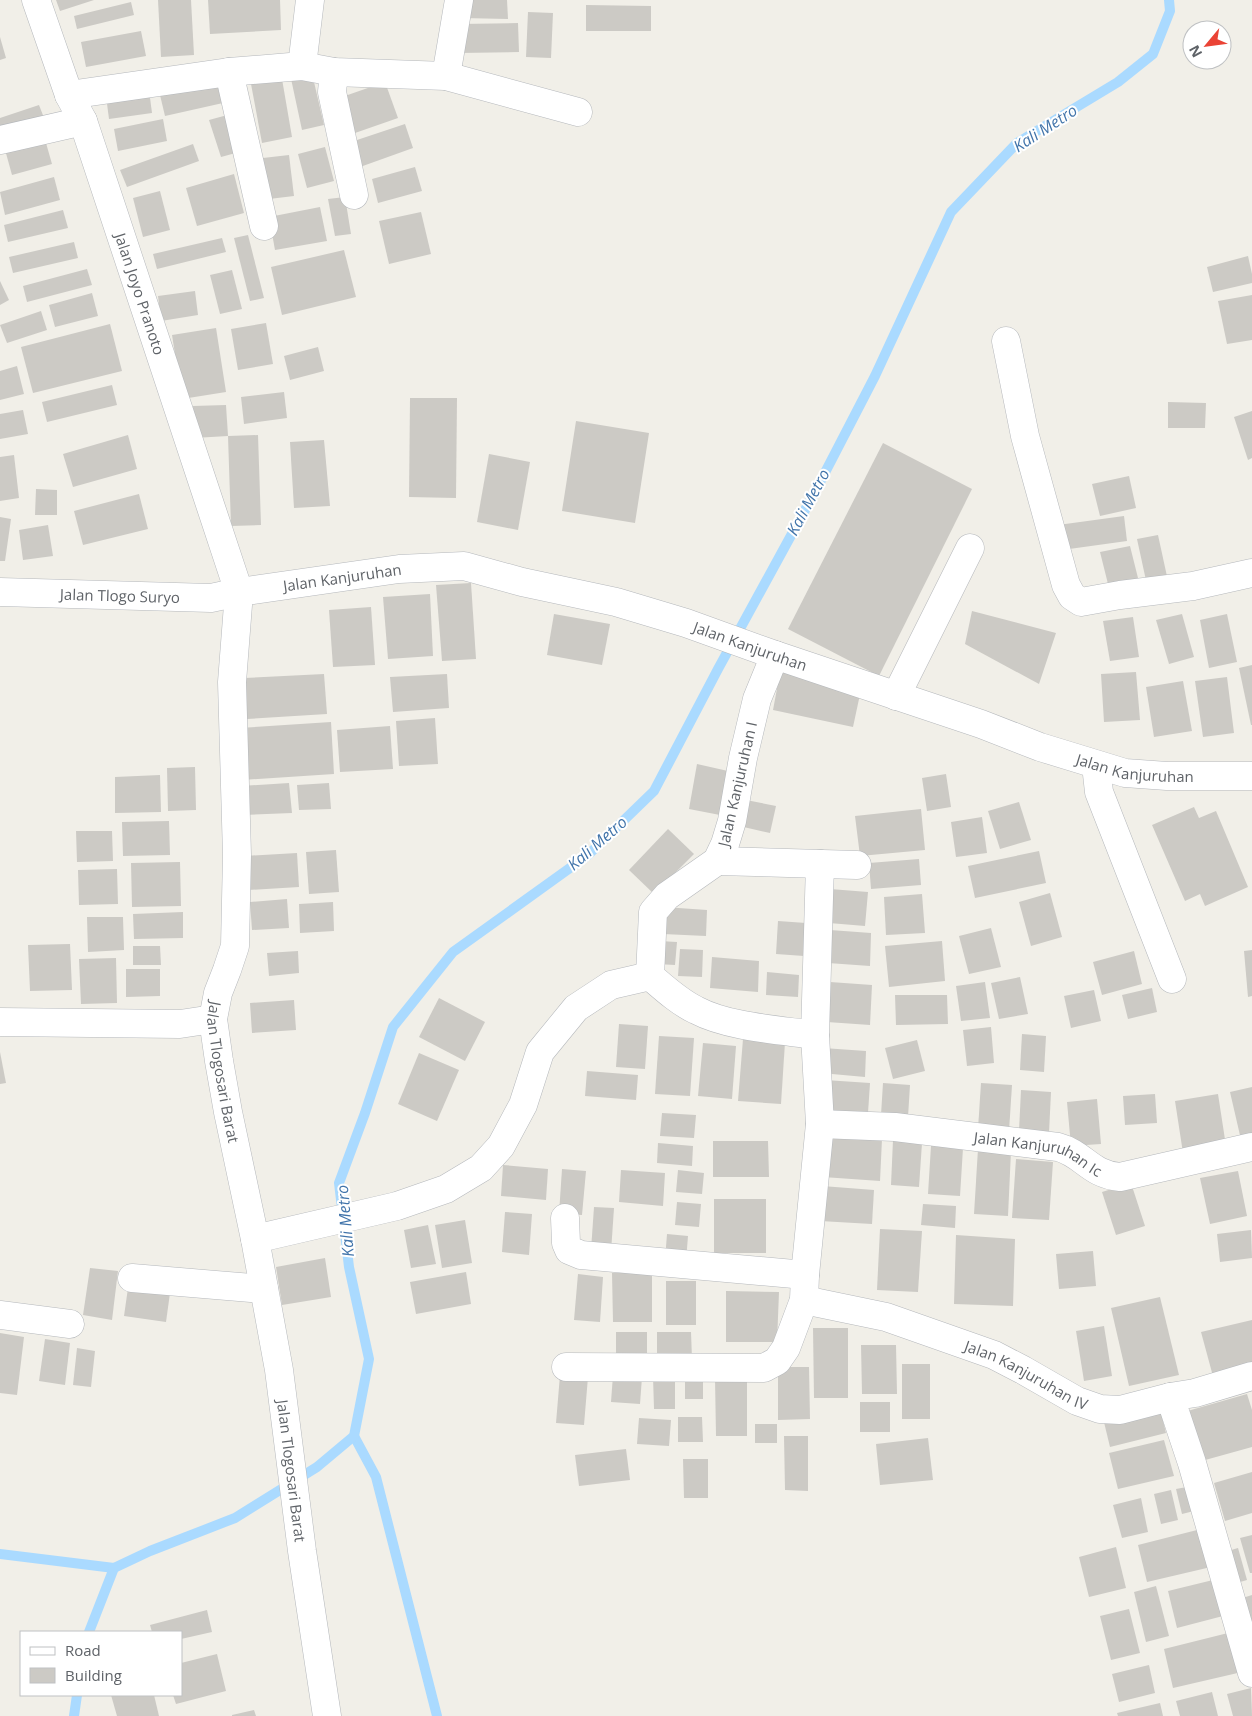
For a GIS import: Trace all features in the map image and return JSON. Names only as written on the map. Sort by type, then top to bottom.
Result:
[{"type":"street","name":"Jalan Joyo Pranoto","points":[[36,0],[70,95],[83,121],[239,592]]},
{"type":"street","points":[[302,66],[310,0]]},
{"type":"street","points":[[446,76],[459,0]]},
{"type":"street","points":[[70,95],[229,72],[302,66],[334,72],[446,76],[578,112]]},
{"type":"street","points":[[229,72],[264,226]]},
{"type":"street","points":[[334,72],[332,92],[354,195]]},
{"type":"street","points":[[0,140],[83,121]]},
{"type":"street","points":[[1006,341],[1024,436],[1066,585],[1072,596],[1080,602],[1193,586],[1252,573]]},
{"type":"street","points":[[896,696],[970,548]]},
{"type":"street","name":"Jalan Kanjuruhan","points":[[239,592],[399,569],[464,566],[522,582],[616,602],[686,623],[981,724],[1040,747],[1125,773],[1167,776],[1252,776]]},
{"type":"street","name":"Jalan Tlogo Suryo","points":[[0,592],[211,598],[239,592]]},
{"type":"street","name":"Jalan Tlogosari Barat","points":[[239,592],[232,682],[237,855],[235,946],[218,993],[214,1019],[228,1112],[255,1239],[279,1370],[302,1551],[327,1716]]},
{"type":"street","name":"Jalan Kanjuruhan I","points":[[650,976],[653,912],[668,896],[717,861],[725,844],[732,821],[743,758],[769,652]]},
{"type":"street","points":[[1096,765],[1099,792],[1172,979]]},
{"type":"street","points":[[717,861],[857,865]]},
{"type":"street","points":[[566,1367],[764,1368],[777,1361],[786,1348],[804,1287],[820,1124],[816,1035],[820,864]]},
{"type":"street","points":[[255,1239],[397,1206],[446,1189],[481,1168],[501,1146],[522,1104],[540,1052],[576,1008],[611,985],[650,976],[670,993],[696,1010],[728,1022],[816,1035]]},
{"type":"street","points":[[0,1022],[180,1024],[214,1019]]},
{"type":"street","name":"Jalan Kanjuruhan Ic","points":[[820,1124],[895,1127],[1058,1147],[1075,1154],[1097,1171],[1108,1176],[1120,1178],[1252,1147]]},
{"type":"street","name":"Jalan Kanjuruhan IV","points":[[565,1218],[566,1243],[569,1250],[581,1255],[804,1287],[994,1355],[1077,1401],[1100,1409],[1120,1410],[1170,1397],[1251,1380]]},
{"type":"street","points":[[132,1278],[264,1288]]},
{"type":"street","points":[[0,1315],[70,1324]]},
{"type":"street","points":[[1170,1397],[1192,1463],[1252,1672]]},
{"type":"building","points":[[56,0],[94,0],[60,11]]},
{"type":"building","points":[[158,0],[191,0],[194,55],[161,57]]},
{"type":"building","points":[[208,0],[280,0],[281,30],[210,34]]},
{"type":"building","points":[[462,0],[507,0],[508,19],[462,18]]},
{"type":"building","points":[[131,2],[134,15],[77,29],[74,16]]},
{"type":"building","points":[[586,5],[651,6],[651,31],[586,31]]},
{"type":"building","points":[[528,12],[553,13],[551,58],[526,57]]},
{"type":"building","points":[[518,23],[519,52],[459,53],[459,24]]},
{"type":"building","points":[[141,31],[146,56],[86,67],[81,42]]},
{"type":"building","points":[[0,37],[6,58],[0,60]]},
{"type":"building","points":[[311,69],[324,125],[302,130],[290,74]]},
{"type":"building","points":[[282,79],[292,137],[262,143],[251,84]]},
{"type":"building","points":[[218,82],[223,103],[165,116],[160,95]]},
{"type":"building","points":[[385,82],[398,118],[355,133],[342,97]]},
{"type":"building","points":[[149,90],[152,113],[109,119],[106,96]]},
{"type":"building","points":[[39,105],[46,123],[0,139],[0,118]]},
{"type":"building","points":[[231,114],[243,151],[221,157],[209,120]]},
{"type":"building","points":[[163,119],[167,141],[118,151],[114,129]]},
{"type":"building","points":[[405,124],[413,148],[360,167],[351,142]]},
{"type":"building","points":[[44,136],[52,164],[12,175],[4,146]]},
{"type":"building","points":[[193,144],[199,161],[127,187],[120,170]]},
{"type":"building","points":[[325,147],[334,181],[307,188],[298,154]]},
{"type":"building","points":[[289,155],[294,196],[269,199],[263,158]]},
{"type":"building","points":[[415,167],[422,191],[378,203],[372,179]]},
{"type":"building","points":[[234,174],[244,213],[197,226],[186,188]]},
{"type":"building","points":[[54,177],[60,200],[5,215],[0,192]]},
{"type":"building","points":[[160,191],[170,230],[143,237],[133,198]]},
{"type":"building","points":[[345,197],[351,234],[335,236],[328,199]]},
{"type":"building","points":[[320,207],[327,241],[275,250],[269,217]]},
{"type":"building","points":[[63,210],[68,228],[8,242],[4,225]]},
{"type":"building","points":[[421,212],[431,254],[389,264],[379,221]]},
{"type":"building","points":[[248,235],[264,298],[250,301],[234,238]]},
{"type":"building","points":[[222,238],[226,252],[157,269],[153,254]]},
{"type":"building","points":[[74,242],[78,258],[13,273],[9,257]]},
{"type":"building","points":[[344,250],[356,297],[282,315],[271,267]]},
{"type":"building","points":[[1248,256],[1252,283],[1213,292],[1207,267]]},
{"type":"building","points":[[87,269],[92,285],[27,302],[23,286]]},
{"type":"building","points":[[232,270],[242,309],[220,314],[210,275]]},
{"type":"building","points":[[0,281],[9,300],[0,305]]},
{"type":"building","points":[[195,291],[198,315],[161,321],[158,296]]},
{"type":"building","points":[[92,293],[98,316],[55,327],[49,305]]},
{"type":"building","points":[[1252,295],[1252,340],[1227,344],[1218,301]]},
{"type":"building","points":[[41,311],[47,330],[7,343],[0,325]]},
{"type":"building","points":[[266,323],[273,364],[238,370],[231,329]]},
{"type":"building","points":[[110,324],[122,371],[33,393],[21,347]]},
{"type":"building","points":[[216,328],[226,392],[182,399],[172,335]]},
{"type":"building","points":[[318,347],[324,371],[290,380],[284,356]]},
{"type":"building","points":[[17,366],[24,394],[0,400],[0,371]]},
{"type":"building","points":[[112,385],[117,405],[47,422],[42,402]]},
{"type":"building","points":[[284,392],[287,418],[244,424],[241,397]]},
{"type":"building","points":[[410,398],[457,398],[456,498],[409,497]]},
{"type":"building","points":[[1168,402],[1206,403],[1205,428],[1168,428]]},
{"type":"building","points":[[226,405],[228,436],[194,438],[193,406]]},
{"type":"building","points":[[23,410],[28,434],[0,439],[0,414]]},
{"type":"building","points":[[1252,411],[1252,458],[1248,460],[1234,417]]},
{"type":"building","points":[[576,421],[649,433],[635,523],[562,511]]},
{"type":"building","points":[[128,435],[137,469],[73,487],[63,454]]},
{"type":"building","points":[[258,435],[261,525],[231,526],[228,436]]},
{"type":"building","points":[[324,440],[330,506],[294,508],[290,442]]},
{"type":"building","points":[[883,443],[972,489],[879,676],[788,629]]},
{"type":"building","points":[[489,454],[530,462],[518,530],[477,522]]},
{"type":"building","points":[[14,455],[19,498],[0,501],[0,457]]},
{"type":"building","points":[[1129,476],[1136,508],[1100,516],[1092,484]]},
{"type":"building","points":[[36,489],[57,490],[57,515],[35,515]]},
{"type":"building","points":[[139,494],[148,529],[83,545],[74,511]]},
{"type":"building","points":[[1124,516],[1127,541],[1062,550],[1058,525]]},
{"type":"building","points":[[0,517],[11,519],[5,561],[0,561]]},
{"type":"building","points":[[48,525],[53,556],[23,560],[19,530]]},
{"type":"building","points":[[1158,535],[1168,581],[1147,585],[1137,539]]},
{"type":"building","points":[[1130,546],[1139,582],[1109,588],[1100,552]]},
{"type":"building","points":[[471,583],[476,659],[442,661],[436,585]]},
{"type":"building","points":[[430,594],[433,656],[388,659],[383,597]]},
{"type":"building","points":[[371,607],[375,665],[333,667],[329,610]]},
{"type":"building","points":[[972,611],[1056,633],[1039,684],[965,644]]},
{"type":"building","points":[[554,614],[610,624],[602,665],[547,655]]},
{"type":"building","points":[[1182,614],[1194,657],[1169,664],[1156,620]]},
{"type":"building","points":[[1227,614],[1237,662],[1209,668],[1200,620]]},
{"type":"building","points":[[1133,617],[1139,657],[1110,661],[1103,621]]},
{"type":"building","points":[[1252,665],[1252,725],[1251,725],[1239,668]]},
{"type":"building","points":[[781,667],[862,685],[853,727],[773,710]]},
{"type":"building","points":[[1136,672],[1140,720],[1104,722],[1101,674]]},
{"type":"building","points":[[324,674],[327,714],[247,719],[244,678]]},
{"type":"building","points":[[447,674],[449,708],[393,712],[390,677]]},
{"type":"building","points":[[1227,677],[1234,733],[1203,737],[1195,681]]},
{"type":"building","points":[[1183,681],[1192,731],[1154,737],[1146,687]]},
{"type":"building","points":[[435,718],[438,764],[399,766],[396,721]]},
{"type":"building","points":[[331,722],[334,774],[242,780],[239,728]]},
{"type":"building","points":[[390,726],[393,769],[340,772],[337,730]]},
{"type":"building","points":[[697,764],[728,771],[720,815],[689,809]]},
{"type":"building","points":[[195,767],[196,810],[168,811],[167,768]]},
{"type":"building","points":[[946,774],[951,807],[927,811],[922,778]]},
{"type":"building","points":[[160,775],[161,812],[115,813],[115,777]]},
{"type":"building","points":[[289,783],[292,813],[243,815],[241,786]]},
{"type":"building","points":[[329,783],[331,809],[299,810],[297,785]]},
{"type":"building","points":[[741,799],[776,806],[770,833],[735,825]]},
{"type":"building","points":[[1019,802],[1031,840],[1000,849],[988,811]]},
{"type":"building","points":[[1194,807],[1199,818],[1216,811],[1248,887],[1205,906],[1200,894],[1185,901],[1152,825]]},
{"type":"building","points":[[921,809],[925,850],[860,856],[855,816]]},
{"type":"building","points":[[982,817],[987,853],[956,857],[951,822]]},
{"type":"building","points":[[169,821],[170,855],[123,856],[122,822]]},
{"type":"building","points":[[668,829],[694,854],[654,894],[629,870]]},
{"type":"building","points":[[76,831],[112,831],[113,861],[77,862]]},
{"type":"building","points":[[336,850],[339,892],[309,894],[306,852]]},
{"type":"building","points":[[1039,851],[1046,883],[975,898],[968,866]]},
{"type":"building","points":[[297,853],[299,887],[248,890],[245,856]]},
{"type":"building","points":[[919,859],[921,885],[871,889],[869,863]]},
{"type":"building","points":[[180,862],[181,906],[132,907],[131,863]]},
{"type":"building","points":[[117,869],[118,904],[79,905],[78,870]]},
{"type":"building","points":[[830,889],[868,892],[865,926],[829,923]]},
{"type":"building","points":[[1050,893],[1062,937],[1031,946],[1019,902]]},
{"type":"building","points":[[922,894],[925,933],[886,935],[884,897]]},
{"type":"building","points":[[287,899],[289,928],[252,930],[250,902]]},
{"type":"building","points":[[333,902],[334,931],[300,933],[299,904]]},
{"type":"building","points":[[664,907],[707,910],[706,936],[663,934]]},
{"type":"building","points":[[183,912],[183,938],[134,939],[133,914]]},
{"type":"building","points":[[87,917],[123,917],[124,950],[88,952]]},
{"type":"building","points":[[778,921],[806,923],[804,956],[776,954]]},
{"type":"building","points":[[991,928],[1001,967],[969,974],[959,936]]},
{"type":"building","points":[[830,930],[871,933],[870,966],[828,963]]},
{"type":"building","points":[[659,941],[677,942],[675,965],[657,964]]},
{"type":"building","points":[[942,941],[945,981],[889,987],[885,946]]},
{"type":"building","points":[[70,944],[72,990],[30,991],[28,945]]},
{"type":"building","points":[[133,946],[160,946],[161,965],[133,965]]},
{"type":"building","points":[[680,949],[703,950],[702,977],[678,976]]},
{"type":"building","points":[[1252,950],[1252,996],[1248,997],[1244,951]]},
{"type":"building","points":[[298,951],[299,973],[269,976],[267,953]]},
{"type":"building","points":[[1134,951],[1142,984],[1102,995],[1093,962]]},
{"type":"building","points":[[712,957],[759,961],[758,992],[710,988]]},
{"type":"building","points":[[116,958],[117,1003],[81,1004],[79,959]]},
{"type":"building","points":[[126,969],[160,969],[160,996],[126,997]]},
{"type":"building","points":[[767,972],[799,975],[798,997],[766,995]]},
{"type":"building","points":[[1020,977],[1028,1014],[999,1019],[991,983]]},
{"type":"building","points":[[830,982],[872,985],[870,1025],[827,1022]]},
{"type":"building","points":[[985,982],[990,1018],[961,1021],[956,986]]},
{"type":"building","points":[[1152,988],[1157,1012],[1128,1019],[1122,995]]},
{"type":"building","points":[[1094,990],[1101,1021],[1071,1028],[1064,996]]},
{"type":"building","points":[[895,995],[947,995],[948,1024],[896,1025]]},
{"type":"building","points":[[439,998],[485,1022],[465,1061],[419,1037]]},
{"type":"building","points":[[294,1000],[296,1030],[252,1033],[250,1003]]},
{"type":"building","points":[[619,1024],[648,1026],[645,1069],[616,1067]]},
{"type":"building","points":[[991,1027],[994,1063],[967,1066],[963,1030]]},
{"type":"building","points":[[1022,1034],[1046,1036],[1044,1072],[1020,1070]]},
{"type":"building","points":[[659,1036],[694,1038],[690,1096],[655,1094]]},
{"type":"building","points":[[743,1039],[785,1042],[781,1104],[738,1101]]},
{"type":"building","points":[[917,1040],[925,1071],[893,1079],[885,1048]]},
{"type":"building","points":[[703,1043],[736,1046],[732,1099],[698,1096]]},
{"type":"building","points":[[823,1048],[866,1051],[865,1077],[821,1073]]},
{"type":"building","points":[[0,1052],[6,1083],[0,1084]]},
{"type":"building","points":[[419,1053],[459,1070],[437,1121],[398,1104]]},
{"type":"building","points":[[587,1071],[638,1075],[636,1100],[585,1096]]},
{"type":"building","points":[[825,1080],[870,1083],[868,1113],[822,1110]]},
{"type":"building","points":[[883,1083],[910,1085],[908,1117],[881,1115]]},
{"type":"building","points":[[981,1083],[1012,1085],[1009,1131],[978,1129]]},
{"type":"building","points":[[1252,1087],[1252,1142],[1242,1144],[1230,1092]]},
{"type":"building","points":[[1021,1090],[1051,1092],[1049,1133],[1019,1131]]},
{"type":"building","points":[[1155,1094],[1157,1123],[1125,1125],[1123,1096]]},
{"type":"building","points":[[1218,1094],[1226,1146],[1183,1153],[1175,1101]]},
{"type":"building","points":[[1097,1099],[1101,1144],[1071,1146],[1067,1102]]},
{"type":"building","points":[[662,1113],[696,1115],[694,1138],[660,1136]]},
{"type":"building","points":[[826,1135],[882,1139],[880,1181],[823,1177]]},
{"type":"building","points":[[893,1140],[922,1143],[919,1187],[891,1185]]},
{"type":"building","points":[[713,1141],[768,1141],[769,1177],[713,1177]]},
{"type":"building","points":[[658,1143],[693,1146],[692,1166],[657,1163]]},
{"type":"building","points":[[931,1146],[963,1148],[960,1196],[928,1194]]},
{"type":"building","points":[[978,1149],[1011,1151],[1008,1216],[974,1214]]},
{"type":"building","points":[[1016,1159],[1053,1162],[1049,1220],[1012,1218]]},
{"type":"building","points":[[503,1165],[548,1169],[546,1200],[501,1196]]},
{"type":"building","points":[[562,1169],[586,1171],[582,1215],[559,1214]]},
{"type":"building","points":[[621,1170],[665,1173],[663,1206],[619,1202]]},
{"type":"building","points":[[678,1170],[704,1173],[702,1194],[676,1192]]},
{"type":"building","points":[[1238,1171],[1247,1216],[1210,1224],[1200,1178]]},
{"type":"building","points":[[1131,1183],[1145,1226],[1116,1235],[1102,1192]]},
{"type":"building","points":[[822,1186],[874,1190],[872,1224],[820,1221]]},
{"type":"building","points":[[714,1199],[766,1199],[766,1253],[714,1253]]},
{"type":"building","points":[[677,1202],[701,1204],[699,1227],[675,1225]]},
{"type":"building","points":[[923,1204],[956,1206],[955,1228],[921,1225]]},
{"type":"building","points":[[594,1207],[614,1208],[611,1252],[591,1250]]},
{"type":"building","points":[[505,1212],[532,1214],[529,1255],[502,1252]]},
{"type":"building","points":[[465,1220],[472,1263],[442,1268],[435,1225]]},
{"type":"building","points":[[428,1225],[436,1264],[411,1268],[404,1230]]},
{"type":"building","points":[[880,1229],[922,1231],[918,1292],[877,1290]]},
{"type":"building","points":[[1251,1230],[1252,1258],[1220,1262],[1217,1234]]},
{"type":"building","points":[[667,1234],[688,1236],[686,1261],[665,1260]]},
{"type":"building","points":[[956,1235],[1015,1239],[1013,1306],[954,1304]]},
{"type":"building","points":[[1093,1251],[1096,1286],[1059,1289],[1056,1254]]},
{"type":"building","points":[[325,1258],[331,1297],[282,1305],[276,1267]]},
{"type":"building","points":[[90,1268],[118,1271],[112,1320],[83,1315]]},
{"type":"building","points":[[466,1272],[471,1304],[416,1314],[410,1282]]},
{"type":"building","points":[[612,1273],[652,1273],[652,1322],[613,1322]]},
{"type":"building","points":[[578,1274],[603,1277],[600,1322],[574,1320]]},
{"type":"building","points":[[666,1281],[696,1281],[696,1325],[666,1325]]},
{"type":"building","points":[[128,1288],[170,1293],[166,1322],[124,1316]]},
{"type":"building","points":[[726,1291],[779,1292],[777,1342],[726,1342]]},
{"type":"building","points":[[1160,1297],[1179,1375],[1129,1386],[1111,1308]]},
{"type":"building","points":[[1252,1320],[1252,1370],[1214,1380],[1201,1332]]},
{"type":"building","points":[[1104,1326],[1112,1376],[1084,1381],[1076,1331]]},
{"type":"building","points":[[813,1328],[848,1328],[848,1398],[814,1398]]},
{"type":"building","points":[[616,1332],[647,1332],[647,1361],[616,1361]]},
{"type":"building","points":[[657,1332],[691,1332],[692,1359],[657,1359]]},
{"type":"building","points":[[0,1333],[24,1337],[17,1395],[0,1393]]},
{"type":"building","points":[[45,1339],[70,1343],[65,1385],[39,1381]]},
{"type":"building","points":[[861,1345],[896,1345],[897,1394],[862,1394]]},
{"type":"building","points":[[77,1348],[95,1351],[91,1387],[73,1385]]},
{"type":"building","points":[[902,1364],[930,1364],[930,1419],[902,1419]]},
{"type":"building","points":[[778,1367],[809,1367],[810,1419],[778,1420]]},
{"type":"building","points":[[560,1375],[588,1377],[584,1425],[556,1423]]},
{"type":"building","points":[[613,1375],[642,1377],[640,1404],[611,1402]]},
{"type":"building","points":[[653,1377],[675,1377],[675,1409],[654,1409]]},
{"type":"building","points":[[685,1377],[703,1377],[703,1399],[685,1399]]},
{"type":"building","points":[[747,1377],[747,1436],[716,1436],[715,1378]]},
{"type":"building","points":[[1247,1394],[1252,1410],[1252,1447],[1198,1462],[1184,1412]]},
{"type":"building","points":[[860,1402],[890,1402],[890,1432],[860,1432]]},
{"type":"building","points":[[1159,1404],[1166,1433],[1110,1447],[1103,1418]]},
{"type":"building","points":[[678,1417],[702,1417],[703,1442],[678,1442]]},
{"type":"building","points":[[639,1418],[671,1420],[669,1446],[637,1444]]},
{"type":"building","points":[[755,1424],[777,1424],[777,1443],[755,1443]]},
{"type":"building","points":[[784,1436],[808,1436],[808,1491],[785,1490]]},
{"type":"building","points":[[928,1438],[933,1480],[880,1485],[876,1444]]},
{"type":"building","points":[[1164,1440],[1174,1476],[1118,1489],[1109,1453]]},
{"type":"building","points":[[626,1449],[630,1480],[579,1486],[575,1455]]},
{"type":"building","points":[[683,1459],[708,1459],[708,1498],[684,1498]]},
{"type":"building","points":[[1252,1472],[1252,1513],[1225,1521],[1214,1483]]},
{"type":"building","points":[[1192,1486],[1198,1510],[1182,1514],[1176,1489]]},
{"type":"building","points":[[1171,1490],[1178,1520],[1161,1524],[1154,1494]]},
{"type":"building","points":[[1141,1498],[1148,1532],[1122,1538],[1113,1505]]},
{"type":"building","points":[[1201,1529],[1211,1567],[1147,1582],[1138,1545]]},
{"type":"building","points":[[1252,1535],[1252,1573],[1250,1573],[1240,1538]]},
{"type":"building","points":[[1116,1547],[1126,1588],[1089,1597],[1079,1557]]},
{"type":"building","points":[[1238,1548],[1247,1580],[1230,1585],[1221,1553]]},
{"type":"building","points":[[1213,1580],[1223,1616],[1177,1628],[1168,1591]]},
{"type":"building","points":[[1156,1586],[1169,1636],[1146,1642],[1134,1592]]},
{"type":"building","points":[[1252,1595],[1252,1620],[1242,1623],[1236,1600]]},
{"type":"building","points":[[1129,1609],[1140,1653],[1111,1660],[1100,1616]]},
{"type":"building","points":[[207,1610],[212,1632],[182,1639],[182,1631],[152,1631],[150,1625]]},
{"type":"building","points":[[1232,1632],[1242,1672],[1173,1688],[1164,1649]]},
{"type":"building","points":[[217,1654],[226,1691],[176,1704],[173,1696],[182,1696],[182,1663]]},
{"type":"building","points":[[1149,1665],[1155,1693],[1119,1702],[1112,1674]]},
{"type":"building","points":[[1251,1688],[1252,1716],[1233,1716],[1227,1694]]},
{"type":"building","points":[[1212,1692],[1218,1716],[1180,1716],[1176,1701]]},
{"type":"building","points":[[111,1696],[154,1696],[159,1716],[117,1716]]},
{"type":"building","points":[[1160,1703],[1163,1716],[1118,1716],[1117,1713]]},
{"type":"building","points":[[254,1710],[256,1716],[232,1716],[232,1715]]},
{"type":"waterway","name":"Kali Metro","points":[[89,1631],[114,1568],[150,1551],[235,1518],[317,1467],[354,1436],[369,1359],[349,1267],[339,1183],[365,1113],[393,1027],[453,952],[588,855],[654,791],[875,376],[951,212],[1017,143],[1118,82],[1153,54],[1170,11],[1169,0]]},
{"type":"waterway","points":[[354,1436],[376,1477],[437,1716]]},
{"type":"waterway","points":[[0,1554],[114,1568]]},
{"type":"waterway","name":"Kali Metro","points":[[74,1716],[77,1696]]}]
